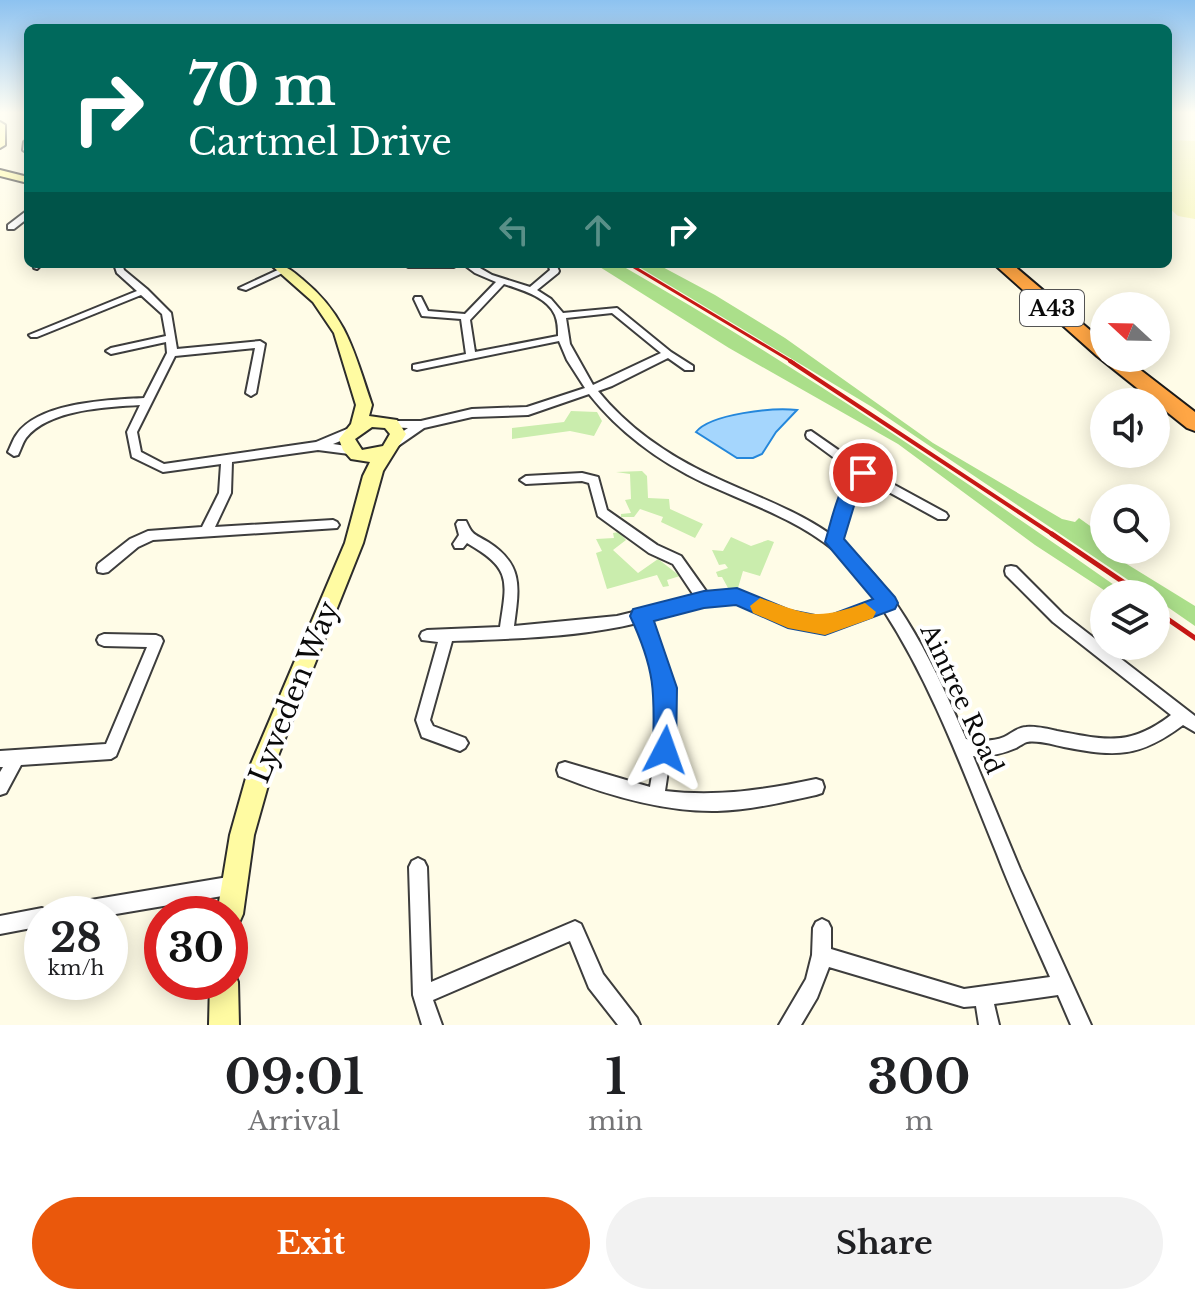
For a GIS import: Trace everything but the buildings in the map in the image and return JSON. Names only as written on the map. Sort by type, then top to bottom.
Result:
[{"type":"highway","name":"A43","points":[[1007,268],[1090,340]]},
{"type":"highway","name":"A43","points":[[1022,268],[1090,325]]},
{"type":"highway","points":[[1130,372],[1195,423]]},
{"type":"highway","points":[[1148,372],[1195,408]]},
{"type":"street","points":[[11,227],[24,217]]},
{"type":"street","points":[[119,268],[166,313],[172,353],[132,432],[136,454],[163,468],[318,446],[369,421],[421,425],[472,413],[528,411],[589,391],[668,354]]},
{"type":"street","points":[[243,289],[278,268]]},
{"type":"street","points":[[281,268],[318,299],[335,322],[346,343],[364,405],[398,434],[391,447]]},
{"type":"street","points":[[473,268],[498,284],[531,290],[543,296],[567,315],[614,310],[689,368]]},
{"type":"street","points":[[531,290],[555,271],[554,268]]},
{"type":"street","points":[[471,356],[463,326],[467,317],[498,284]]},
{"type":"street","points":[[34,335],[144,291]]},
{"type":"street","points":[[418,299],[425,314],[467,317]]},
{"type":"street","points":[[417,367],[501,353],[562,338],[567,315]]},
{"type":"street","points":[[111,351],[171,338]]},
{"type":"street","name":"Aintree Road","points":[[562,338],[589,391],[616,419],[656,450],[834,542],[863,571],[888,603],[918,654],[961,746],[1081,1025]]},
{"type":"street","points":[[172,353],[260,344],[251,393]]},
{"type":"street","points":[[22,415],[36,420],[94,405],[148,401]]},
{"type":"street","points":[[364,405],[347,439],[353,452],[372,474]]},
{"type":"street","points":[[14,452],[15,444],[36,420]]},
{"type":"street","points":[[318,446],[371,456],[391,447],[421,425]]},
{"type":"street","points":[[811,435],[863,473],[942,516]]},
{"type":"street","name":"Lyveden Way","points":[[232,896],[242,835],[260,771],[354,543],[372,474],[391,447]]},
{"type":"street","points":[[206,532],[225,493],[227,459]]},
{"type":"street","points":[[834,542],[849,494],[863,473]]},
{"type":"street","points":[[526,480],[582,477],[594,480],[602,513],[653,549],[677,560],[704,599]]},
{"type":"street","points":[[103,568],[134,543],[152,535],[333,525]]},
{"type":"street","points":[[462,535],[507,563],[512,574],[506,633]]},
{"type":"street","points":[[961,746],[987,751],[1006,746],[1024,734],[1113,749],[1151,741],[1189,720],[1058,618],[1011,571]]},
{"type":"street","points":[[427,636],[506,633],[617,622],[704,599],[737,596],[788,619],[825,626],[888,603]]},
{"type":"street","points":[[641,616],[663,675],[668,704],[667,733],[656,797]]},
{"type":"street","points":[[447,635],[423,720],[427,732],[460,743]]},
{"type":"street","points":[[0,787],[8,758],[111,751],[156,641],[104,640]]},
{"type":"street","points":[[565,770],[690,804],[757,802],[816,787]]},
{"type":"street","points":[[418,867],[422,995],[432,1025]]},
{"type":"street","points":[[128,903],[234,885]]},
{"type":"street","points":[[0,925],[24,920]]},
{"type":"street","points":[[789,1025],[802,1010],[824,956],[822,928]]},
{"type":"street","points":[[422,995],[575,930],[596,981],[630,1025]]},
{"type":"street","points":[[824,956],[964,998],[1064,985]]},
{"type":"street","points":[[983,995],[989,1025]]},
{"type":"street","points":[[224,1000],[224,1025]]},
{"type":"green space","points":[[1172,161],[1195,161],[1195,219],[1178,216],[1172,211]]},
{"type":"green space","points":[[601,268],[626,268],[749,341],[939,465],[1107,580],[1090,581],[1035,545],[898,444],[729,348]]},
{"type":"green space","points":[[641,268],[664,268],[715,295],[785,338],[933,443],[1062,519],[1075,522],[1079,518],[1090,526],[1090,554],[872,407]]},
{"type":"green space","points":[[571,411],[597,412],[602,421],[594,436],[570,431],[512,439],[512,428],[564,422]]},
{"type":"green space","points":[[642,471],[647,476],[648,498],[669,499],[670,509],[703,524],[695,538],[661,522],[663,517],[640,509],[634,517],[621,517],[621,514],[631,513],[625,500],[631,499],[630,474],[616,472]]},
{"type":"green space","points":[[619,532],[626,540],[613,550],[638,573],[658,559],[680,576],[667,580],[669,586],[663,587],[657,575],[607,589],[596,553],[602,551],[596,539],[614,538],[613,533]]},
{"type":"green space","points":[[731,537],[751,546],[768,540],[774,542],[760,576],[743,571],[738,588],[728,588],[722,577],[718,577],[716,572],[728,568],[725,564],[719,565],[712,550],[723,551]]},
{"type":"green space","points":[[1105,564],[1127,564],[1153,580],[1128,580]]},
{"type":"green space","points":[[1170,591],[1195,606],[1195,626],[1170,609]]},
{"type":"water","points":[[797,410],[776,432],[762,454],[753,458],[737,458],[696,432],[728,416]]},
{"type":"railway","points":[[636,268],[794,363]]},
{"type":"railway","points":[[790,361],[1053,535]]},
{"type":"railway","points":[[1053,535],[1120,580]]},
{"type":"railway","points":[[1170,621],[1195,638]]},
{"type":"slow traffic","points":[[760,606],[804,624],[825,626],[865,612]]},
{"type":"route","points":[[665,750],[666,688],[641,616],[704,599],[737,596],[788,619],[825,626],[888,603],[851,557],[834,542],[849,494],[863,473]]}]
